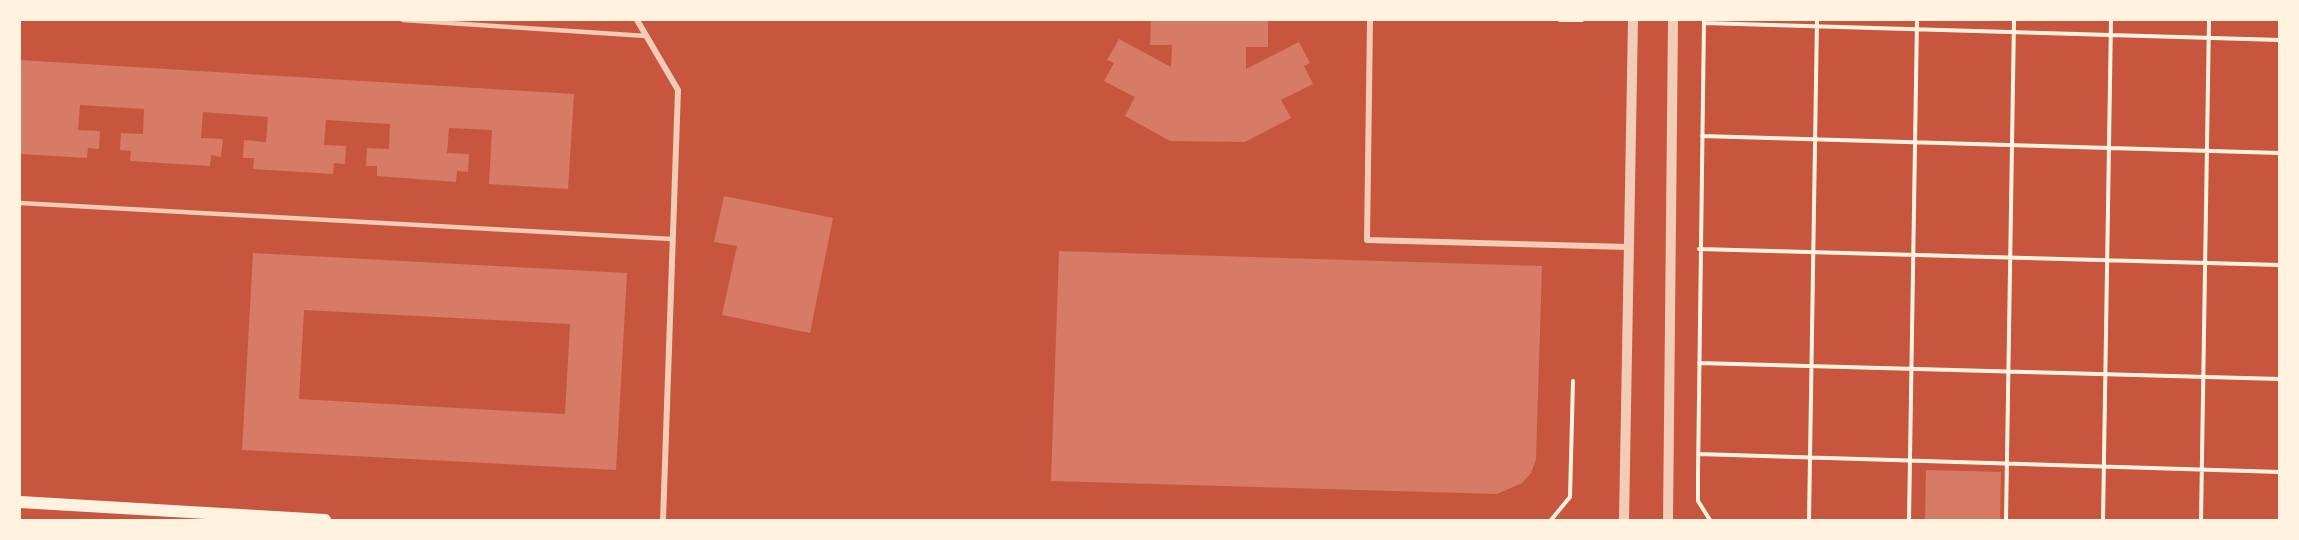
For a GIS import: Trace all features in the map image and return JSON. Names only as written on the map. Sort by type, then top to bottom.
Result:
[{"type":"main road","points":[[20,502],[325,520]]},
{"type":"street","points":[[637,20],[678,90],[663,520]]},
{"type":"street","points":[[1370,20],[1367,240],[1628,247]]},
{"type":"street","points":[[1624,520],[1633,20]]},
{"type":"street","points":[[1668,520],[1673,20]]},
{"type":"lane","points":[[403,20],[646,36]]},
{"type":"lane","points":[[20,203],[672,239]]},
{"type":"path","points":[[1560,20],[1582,20]]},
{"type":"path","points":[[1809,520],[1817,20]]},
{"type":"path","points":[[1909,520],[1917,20]]},
{"type":"path","points":[[2006,520],[2014,20]]},
{"type":"path","points":[[2103,520],[2111,20]]},
{"type":"path","points":[[2201,520],[2209,20]]},
{"type":"path","points":[[1710,520],[1698,501],[1699,249],[1704,21],[1817,27],[2280,40]]},
{"type":"path","points":[[1702,136],[2280,153]]},
{"type":"path","points":[[1699,249],[2280,266]]},
{"type":"path","points":[[1699,363],[2280,379]]},
{"type":"path","points":[[1551,520],[1570,497],[1573,381]]},
{"type":"path","points":[[1698,453],[1809,459],[2280,472]]},
{"type":"building","points":[[1151,20],[1268,20],[1268,47],[1246,47],[1246,69],[1299,42],[1310,63],[1304,66],[1313,84],[1281,100],[1291,118],[1245,142],[1170,141],[1125,116],[1135,97],[1104,81],[1114,63],[1107,60],[1119,39],[1171,67],[1172,45],[1150,45]]},
{"type":"building","points":[[20,60],[574,94],[568,189],[489,184],[492,130],[449,128],[447,153],[469,154],[468,172],[457,171],[456,182],[377,176],[377,166],[366,166],[367,148],[389,149],[390,124],[326,120],[324,145],[346,146],[345,164],[334,163],[333,174],[253,169],[254,158],[243,158],[244,140],[266,142],[268,117],[203,112],[201,138],[223,139],[221,157],[211,155],[210,166],[130,161],[131,151],[120,150],[121,133],[143,134],[144,109],[80,105],[78,130],[100,131],[99,149],[88,148],[87,158],[20,154]]},
{"type":"building","points":[[724,196],[833,218],[810,333],[722,315],[737,246],[714,242]]},
{"type":"building","points":[[1059,251],[1542,266],[1536,459],[1531,473],[1522,483],[1497,494],[1051,481]]},
{"type":"building","points":[[253,253],[627,273],[616,470],[242,450]],"holes":[[[304,310],[570,324],[565,414],[299,399]]]},
{"type":"building","points":[[1926,470],[2001,472],[2000,520],[1925,520]]}]
